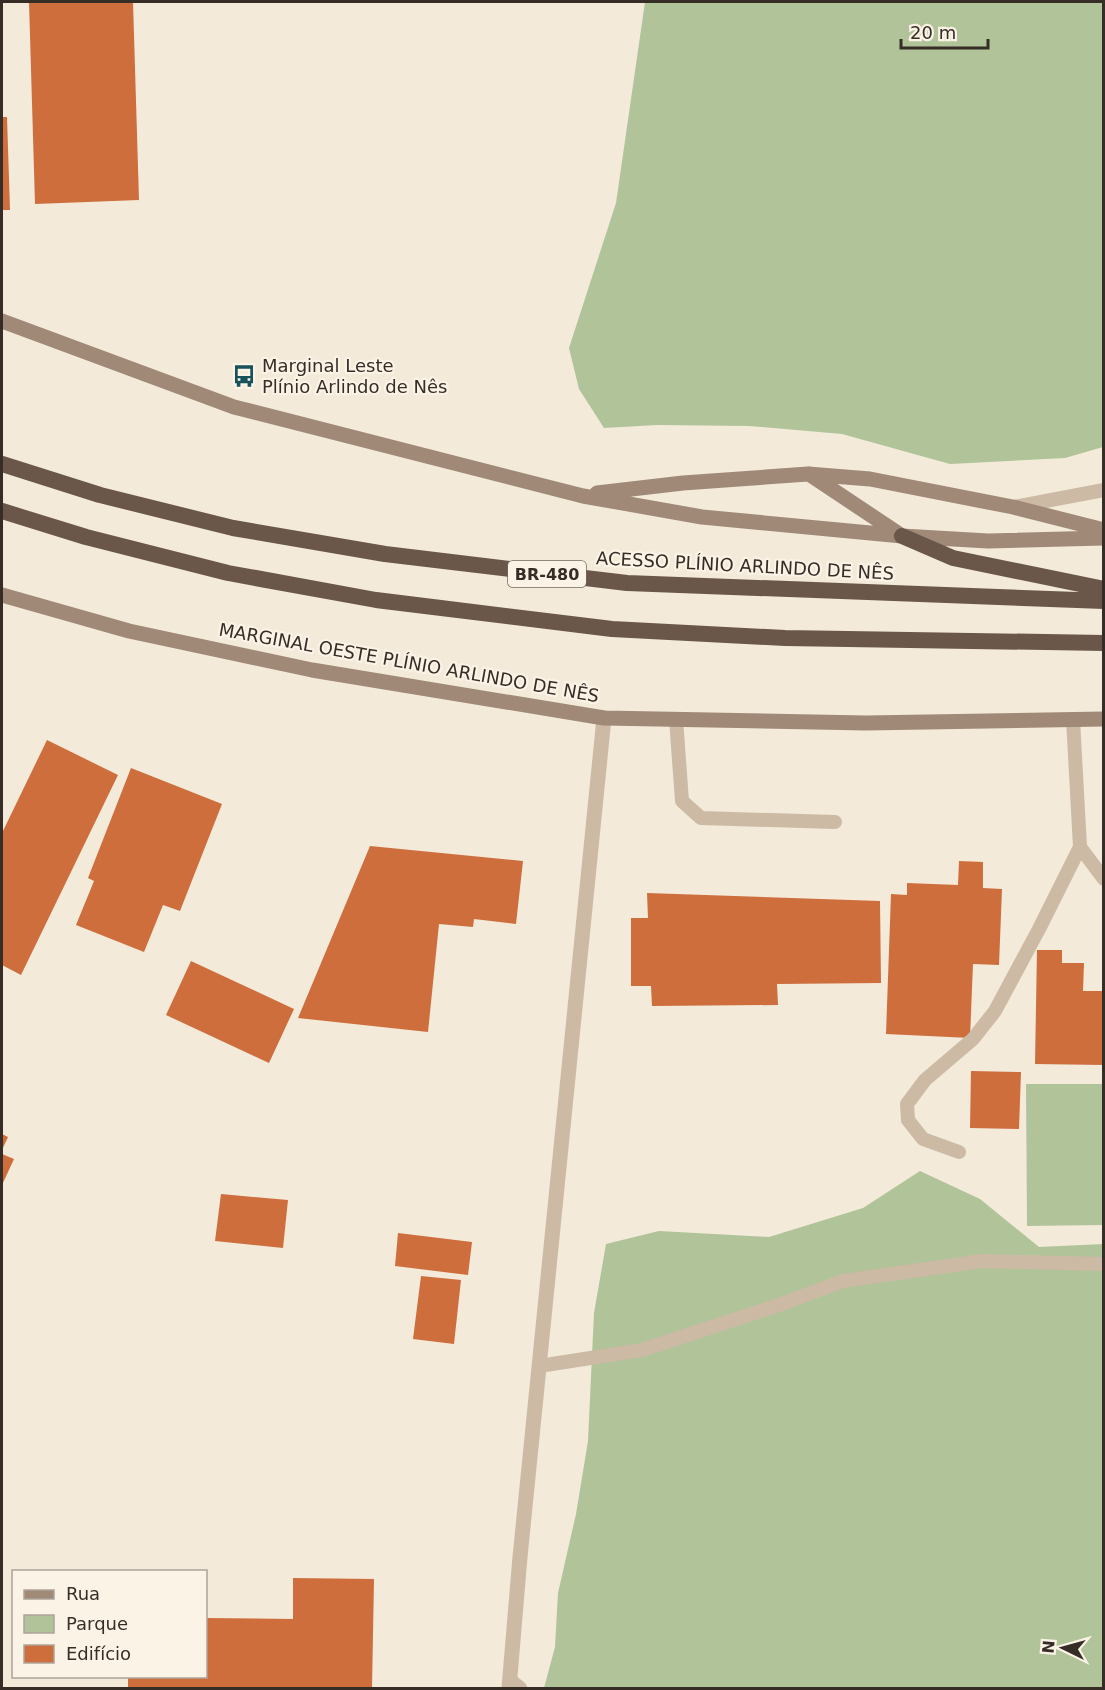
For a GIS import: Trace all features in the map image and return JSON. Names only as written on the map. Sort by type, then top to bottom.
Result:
[{"type":"highway","name":"ACESSO PLÍNIO ARLINDO DE NÊS","points":[[2,464],[100,495],[233,528],[397,556],[627,583],[1104,601]]},
{"type":"highway","points":[[2,511],[86,537],[228,573],[376,600],[600,628],[785,638],[1104,643]]},
{"type":"highway","points":[[902,536],[953,558],[1104,589]]},
{"type":"main road","points":[[2,321],[234,407],[580,495],[702,517],[902,536],[988,541],[1104,538]]},
{"type":"main road","points":[[580,495],[683,483],[808,474],[870,479],[1012,507],[1104,531]]},
{"type":"main road","points":[[808,474],[902,536]]},
{"type":"main road","name":"MARGINAL OESTE PLÍNIO ARLINDO DE NÊS","points":[[2,595],[129,631],[312,670],[604,718],[866,723],[1104,719]]},
{"type":"street","points":[[513,1686],[520,1557],[604,718]]},
{"type":"lane","points":[[1012,507],[1104,490]]},
{"type":"lane","points":[[676,719],[682,801],[701,818],[835,822]]},
{"type":"lane","points":[[960,1152],[923,1139],[908,1120],[907,1104],[925,1080],[973,1039],[995,1011],[1080,847],[1073,719]]},
{"type":"lane","points":[[1080,847],[1104,879]]},
{"type":"lane","points":[[539,1366],[642,1350],[780,1305],[843,1281],[982,1261],[1104,1264]]},
{"type":"green space","points":[[645,2],[1103,2],[1103,447],[1065,458],[950,464],[842,434],[749,426],[657,425],[604,428],[579,389],[569,348],[616,203]]},
{"type":"green space","points":[[1026,1084],[1103,1084],[1103,1225],[1027,1226]]},
{"type":"green space","points":[[920,1171],[980,1199],[1039,1247],[1103,1244],[1103,1688],[544,1688],[555,1647],[558,1593],[576,1514],[588,1441],[594,1313],[606,1244],[659,1231],[769,1237],[863,1208]]},
{"type":"building","points":[[29,2],[133,2],[139,200],[35,204]]},
{"type":"building","points":[[2,117],[7,117],[10,210],[2,210]]},
{"type":"building","points":[[47,740],[118,775],[21,975],[2,965],[2,833]]},
{"type":"building","points":[[131,768],[222,804],[180,911],[163,905],[144,952],[76,925],[94,881],[88,878]]},
{"type":"building","points":[[370,846],[523,861],[516,924],[474,919],[473,927],[439,924],[428,1032],[298,1018]]},
{"type":"building","points":[[959,861],[983,862],[983,888],[1002,889],[999,965],[973,964],[970,1038],[886,1034],[891,894],[907,895],[907,883],[958,885]]},
{"type":"building","points":[[647,893],[880,901],[881,983],[777,984],[778,1005],[652,1006],[651,986],[631,986],[631,918],[648,918]]},
{"type":"building","points":[[1037,950],[1062,950],[1062,963],[1084,963],[1083,991],[1104,991],[1104,1065],[1035,1064]]},
{"type":"building","points":[[191,961],[294,1009],[269,1063],[166,1015]]},
{"type":"building","points":[[971,1071],[1021,1072],[1019,1129],[970,1128]]},
{"type":"building","points":[[2,1134],[8,1137],[2,1150]]},
{"type":"building","points":[[2,1154],[14,1159],[2,1185]]},
{"type":"building","points":[[221,1194],[288,1200],[283,1248],[215,1241]]},
{"type":"building","points":[[398,1233],[472,1242],[468,1275],[395,1266]]},
{"type":"building","points":[[421,1276],[461,1280],[454,1344],[413,1339]]},
{"type":"building","points":[[293,1578],[374,1579],[372,1688],[128,1688],[128,1678],[207,1678],[207,1618],[293,1619]]},
{"type":"place","name":"Marginal Leste Plínio Arlindo de Nês","points":[[244,376]]}]
